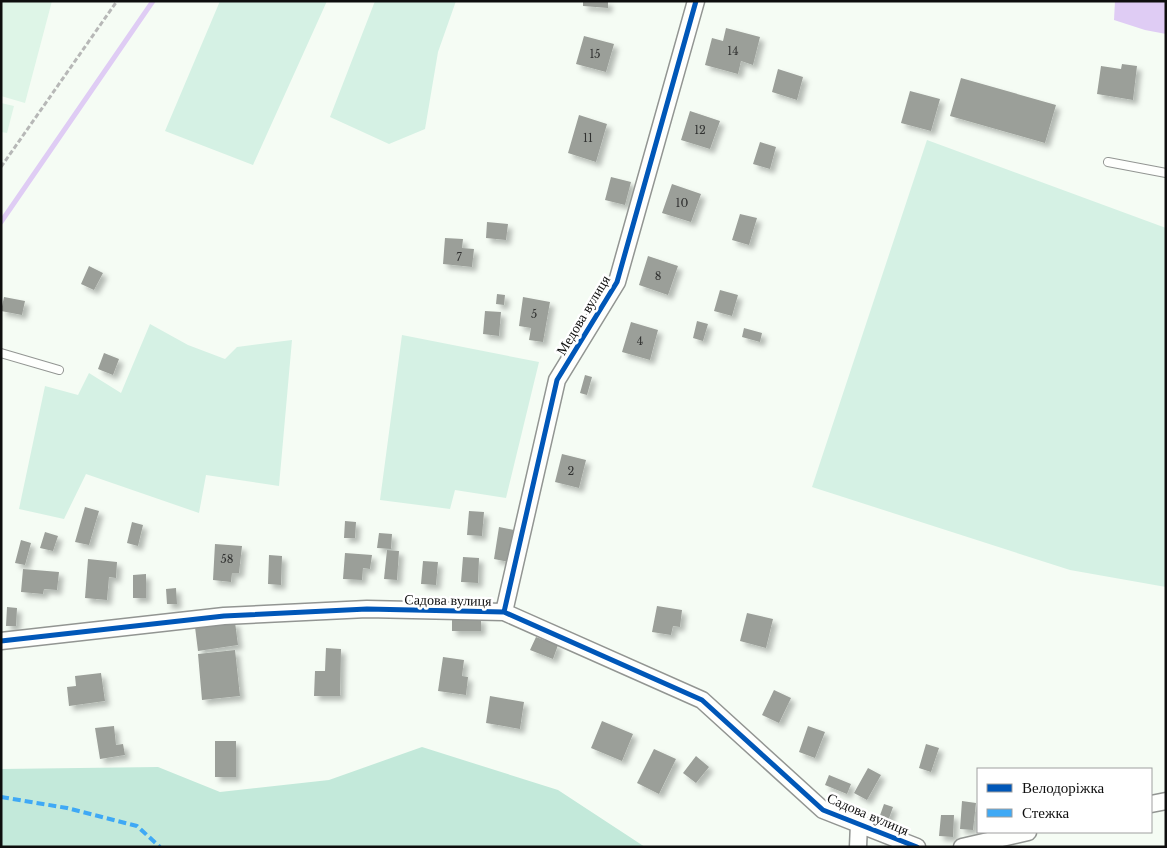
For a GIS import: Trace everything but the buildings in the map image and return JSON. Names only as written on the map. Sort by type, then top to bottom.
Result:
[{"type":"street","name":"Медова вулиця","points":[[504,612],[558,380],[618,282],[696,1]]},
{"type":"street","name":"Садова вулиця","points":[[1,641],[224,616],[367,609],[504,612],[702,700],[823,810],[917,847]]},
{"type":"street","points":[[1152,804],[1166,801]]},
{"type":"street","points":[[858,847],[859,824]]},
{"type":"street","points":[[962,847],[1024,833]]},
{"type":"lane","points":[[1108,162],[1166,173]]},
{"type":"lane","points":[[1,353],[59,370]]},
{"type":"path","points":[[1,167],[117,1]]},
{"type":"green space","points":[[1,1],[52,1],[25,103],[1,96]]},
{"type":"green space","points":[[220,1],[327,1],[253,165],[165,131]]},
{"type":"green space","points":[[375,1],[456,1],[438,52],[425,129],[389,144],[330,117]]},
{"type":"green space","points":[[1,103],[14,106],[7,133],[1,132]]},
{"type":"green space","points":[[927,140],[1166,228],[1166,587],[1070,570],[812,487]]},
{"type":"green space","points":[[150,324],[188,345],[225,359],[237,347],[292,340],[279,486],[206,475],[199,513],[86,474],[64,519],[19,509],[45,386],[78,395],[89,373],[121,393]]},
{"type":"green space","points":[[402,335],[539,362],[506,498],[455,490],[450,509],[380,500]]},
{"type":"green space","points":[[422,747],[558,790],[645,847],[1,847],[1,769],[158,767],[220,792],[329,780]]},
{"type":"shaded area","points":[[1115,1],[1166,1],[1166,34],[1145,30],[1114,20]]},
{"type":"waterway","points":[[1,222],[153,1]]},
{"type":"marked path","points":[[1,797],[67,808],[137,826],[160,847]]},
{"type":"cycle path","points":[[504,612],[557,380],[617,282],[696,1]]},
{"type":"cycle path","points":[[1,641],[224,616],[367,609],[504,612],[702,700],[823,810],[917,847]]}]
